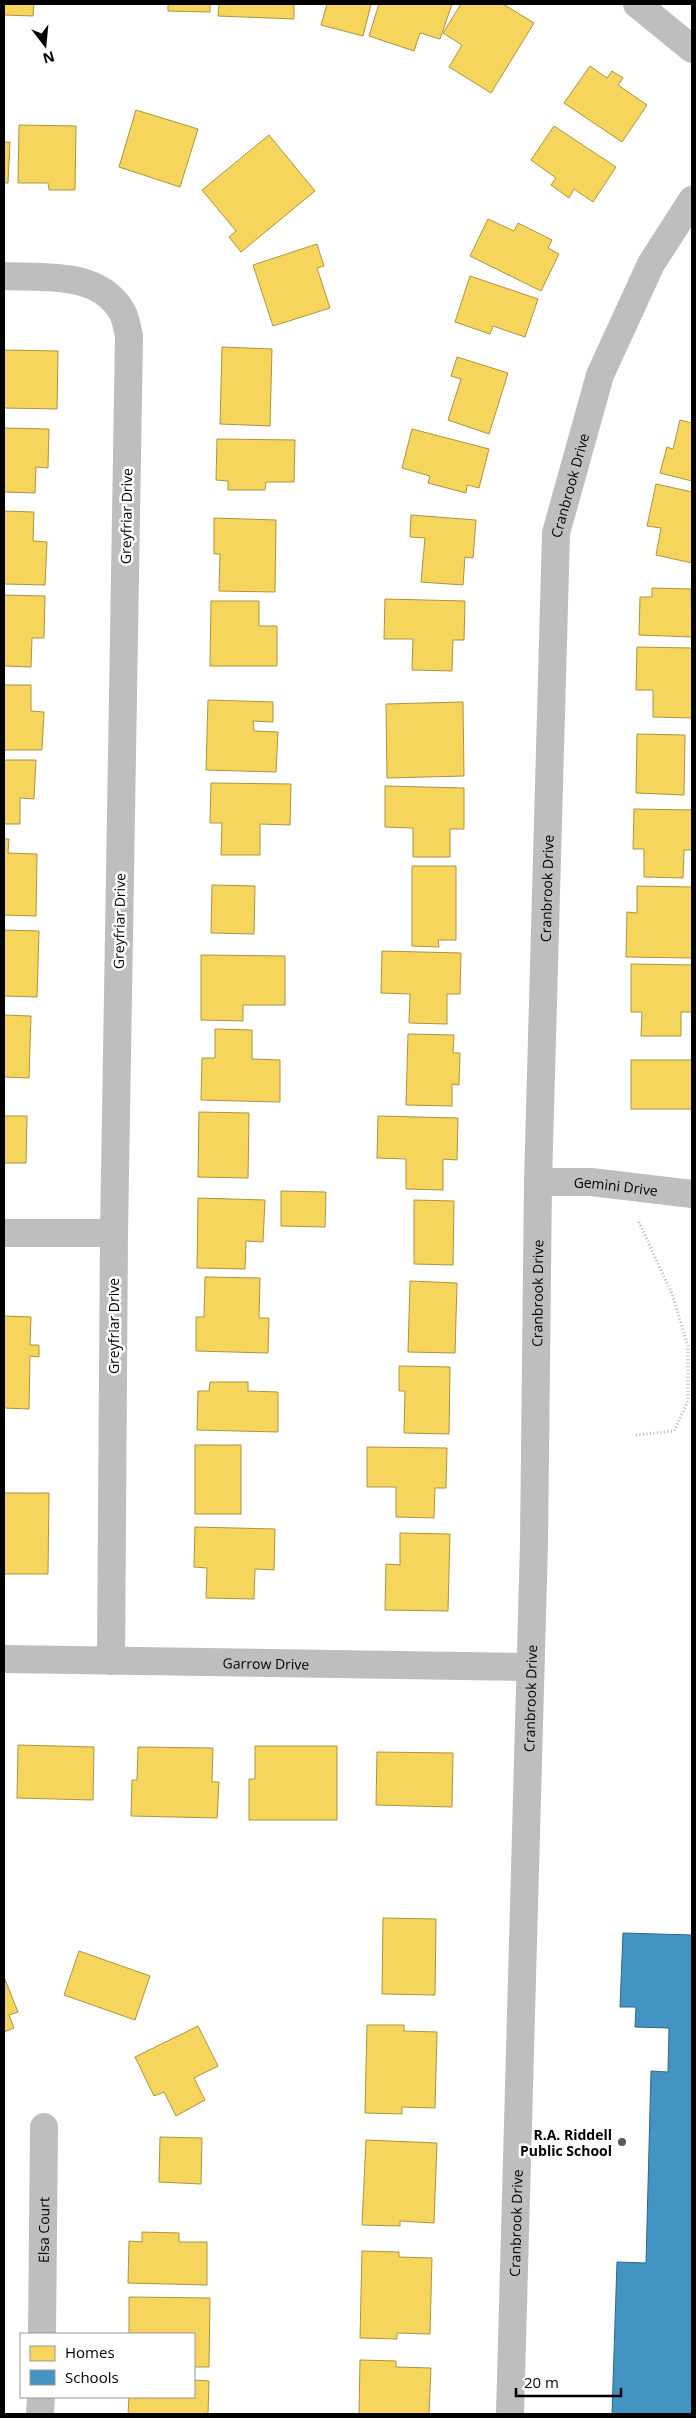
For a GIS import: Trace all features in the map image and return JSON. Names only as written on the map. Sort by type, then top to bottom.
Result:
[{"type":"street","points":[[637,4],[692,49]]},
{"type":"street","name":"Cranbrook Drive","points":[[510,2414],[530,1667],[538,1182],[556,533],[600,375],[651,264],[692,200]]},
{"type":"street","name":"Greyfriar Drive","points":[[4,276],[87,282],[106,293],[122,311],[129,336],[114,1233],[111,1661]]},
{"type":"street","name":"Gemini Drive","points":[[538,1182],[615,1183],[692,1194]]},
{"type":"street","points":[[4,1234],[114,1233]]},
{"type":"street","name":"Garrow Drive","points":[[4,1659],[530,1667]]},
{"type":"street","name":"Elsa Court","points":[[42,2333],[44,2127]]},
{"type":"street","points":[[40,2414],[41,2398]]},
{"type":"path","points":[[615,1183],[641,1224],[672,1294],[688,1346],[690,1401],[674,1431],[636,1435]]},
{"type":"building: Homes","points":[[4,4],[34,4],[33,16],[4,15]]},
{"type":"building: Homes","points":[[168,4],[210,4],[210,12],[168,11]]},
{"type":"building: Homes","points":[[219,4],[294,4],[294,19],[218,16]]},
{"type":"building: Homes","points":[[327,4],[371,4],[363,36],[321,25]]},
{"type":"building: Homes","points":[[379,4],[452,4],[440,39],[420,33],[414,51],[369,36]]},
{"type":"building: Homes","points":[[461,4],[503,4],[534,23],[491,93],[449,67],[462,45],[443,33]]},
{"type":"building: Homes","points":[[590,66],[607,78],[612,71],[623,78],[618,85],[647,105],[622,142],[564,103]]},
{"type":"building: Homes","points":[[136,110],[198,129],[180,187],[119,167]]},
{"type":"building: Homes","points":[[19,125],[76,126],[75,190],[49,190],[48,183],[18,183]]},
{"type":"building: Homes","points":[[554,126],[616,167],[593,202],[574,189],[569,198],[551,185],[556,178],[531,160]]},
{"type":"building: Homes","points":[[269,135],[315,191],[241,252],[229,237],[236,231],[202,190]]},
{"type":"building: Homes","points":[[4,142],[10,142],[8,183],[4,183]]},
{"type":"building: Homes","points":[[488,219],[514,231],[518,223],[552,240],[548,248],[559,254],[541,291],[470,256]]},
{"type":"building: Homes","points":[[317,244],[324,266],[317,268],[330,308],[273,326],[253,265]]},
{"type":"building: Homes","points":[[470,276],[538,299],[525,337],[493,326],[490,334],[455,322]]},
{"type":"building: Homes","points":[[222,347],[272,349],[270,426],[220,424]]},
{"type":"building: Homes","points":[[4,350],[58,351],[57,409],[4,408]]},
{"type":"building: Homes","points":[[457,357],[508,373],[489,434],[448,420],[461,379],[451,376]]},
{"type":"building: Homes","points":[[680,420],[692,423],[692,481],[660,473],[667,447],[673,449]]},
{"type":"building: Homes","points":[[4,428],[49,429],[48,468],[36,467],[35,493],[4,492]]},
{"type":"building: Homes","points":[[412,429],[489,449],[479,488],[467,485],[466,493],[428,483],[430,476],[402,468]]},
{"type":"building: Homes","points":[[217,439],[295,440],[294,482],[266,482],[265,490],[228,490],[228,481],[216,480]]},
{"type":"building: Homes","points":[[656,484],[692,492],[692,563],[656,555],[661,528],[647,526]]},
{"type":"building: Homes","points":[[4,511],[34,512],[33,541],[47,542],[45,585],[4,584]]},
{"type":"building: Homes","points":[[411,515],[476,520],[473,558],[465,557],[463,585],[421,582],[425,538],[410,537]]},
{"type":"building: Homes","points":[[214,518],[276,520],[275,592],[219,591],[220,554],[214,554]]},
{"type":"building: Homes","points":[[652,588],[691,589],[692,637],[639,635],[640,597],[652,597]]},
{"type":"building: Homes","points":[[4,595],[45,596],[44,638],[32,638],[31,667],[4,666]]},
{"type":"building: Homes","points":[[385,599],[465,601],[464,640],[453,640],[452,671],[412,670],[413,639],[384,639]]},
{"type":"building: Homes","points":[[211,601],[259,601],[259,626],[277,626],[277,666],[210,666]]},
{"type":"building: Homes","points":[[637,647],[692,648],[692,718],[653,717],[653,690],[636,690]]},
{"type":"building: Homes","points":[[4,685],[31,685],[31,711],[44,712],[42,750],[4,750]]},
{"type":"building: Homes","points":[[208,700],[273,702],[273,722],[253,721],[254,731],[278,732],[276,772],[206,770]]},
{"type":"building: Homes","points":[[463,702],[464,776],[387,778],[386,704]]},
{"type":"building: Homes","points":[[637,734],[685,735],[684,795],[636,793]]},
{"type":"building: Homes","points":[[4,760],[36,760],[34,799],[20,798],[20,824],[4,824]]},
{"type":"building: Homes","points":[[211,783],[291,784],[290,825],[260,824],[260,855],[221,855],[222,823],[210,823]]},
{"type":"building: Homes","points":[[385,786],[464,788],[464,829],[450,829],[450,857],[413,857],[413,828],[385,827]]},
{"type":"building: Homes","points":[[634,809],[692,810],[692,850],[684,850],[683,878],[644,877],[644,849],[633,849]]},
{"type":"building: Homes","points":[[4,839],[9,839],[8,853],[37,854],[36,916],[4,915]]},
{"type":"building: Homes","points":[[412,866],[456,866],[456,940],[438,940],[439,947],[412,946]]},
{"type":"building: Homes","points":[[212,885],[255,886],[254,934],[211,933]]},
{"type":"building: Homes","points":[[637,886],[692,887],[692,958],[626,957],[627,912],[637,913]]},
{"type":"building: Homes","points":[[4,930],[39,931],[37,997],[4,996]]},
{"type":"building: Homes","points":[[382,951],[461,953],[460,994],[447,994],[447,1024],[409,1023],[410,994],[381,993]]},
{"type":"building: Homes","points":[[201,955],[285,956],[285,1005],[243,1005],[243,1021],[201,1020]]},
{"type":"building: Homes","points":[[631,964],[692,965],[692,1012],[681,1012],[681,1036],[641,1036],[642,1012],[631,1012]]},
{"type":"building: Homes","points":[[4,1015],[31,1016],[29,1078],[4,1077]]},
{"type":"building: Homes","points":[[215,1029],[252,1030],[252,1059],[280,1060],[280,1102],[201,1100],[202,1058],[215,1058]]},
{"type":"building: Homes","points":[[408,1034],[454,1035],[453,1053],[460,1053],[459,1085],[452,1084],[452,1106],[406,1105]]},
{"type":"building: Homes","points":[[631,1060],[692,1060],[692,1109],[631,1109]]},
{"type":"building: Homes","points":[[199,1112],[249,1113],[248,1178],[198,1177]]},
{"type":"building: Homes","points":[[4,1116],[27,1116],[26,1163],[4,1163]]},
{"type":"building: Homes","points":[[378,1116],[458,1118],[457,1160],[443,1159],[443,1190],[406,1189],[406,1159],[377,1158]]},
{"type":"building: Homes","points":[[281,1191],[326,1192],[325,1227],[281,1226]]},
{"type":"building: Homes","points":[[198,1198],[265,1200],[263,1242],[246,1241],[245,1269],[197,1268]]},
{"type":"building: Homes","points":[[414,1200],[454,1201],[453,1265],[414,1264]]},
{"type":"building: Homes","points":[[205,1277],[260,1278],[259,1318],[269,1318],[268,1353],[196,1351],[196,1317],[204,1317]]},
{"type":"building: Homes","points":[[410,1281],[457,1283],[455,1353],[408,1352]]},
{"type":"building: Homes","points":[[4,1316],[31,1317],[30,1345],[39,1345],[39,1357],[30,1356],[29,1409],[4,1408]]},
{"type":"building: Homes","points":[[399,1366],[450,1367],[449,1434],[404,1433],[405,1391],[399,1391]]},
{"type":"building: Homes","points":[[210,1382],[248,1382],[248,1391],[278,1392],[278,1432],[197,1430],[198,1391],[209,1391]]},
{"type":"building: Homes","points":[[195,1445],[241,1445],[241,1514],[195,1514]]},
{"type":"building: Homes","points":[[367,1447],[447,1448],[446,1488],[435,1488],[434,1518],[396,1517],[396,1487],[367,1487]]},
{"type":"building: Homes","points":[[4,1493],[49,1493],[48,1574],[4,1574]]},
{"type":"building: Homes","points":[[195,1527],[275,1529],[274,1570],[255,1569],[254,1599],[206,1598],[207,1568],[194,1567]]},
{"type":"building: Homes","points":[[400,1533],[450,1534],[448,1611],[385,1610],[386,1564],[400,1565]]},
{"type":"building: Homes","points":[[18,1745],[94,1747],[93,1800],[17,1798]]},
{"type":"building: Homes","points":[[255,1746],[337,1746],[337,1820],[249,1820],[249,1779],[255,1779]]},
{"type":"building: Homes","points":[[138,1747],[213,1748],[212,1782],[219,1782],[217,1818],[131,1816],[132,1780],[137,1780]]},
{"type":"building: Homes","points":[[377,1752],[453,1753],[452,1807],[376,1805]]},
{"type":"building: Homes","points":[[383,1918],[436,1919],[435,1995],[382,1994]]},
{"type":"building: Homes","points":[[79,1951],[150,1976],[135,2020],[64,1995]]},
{"type":"building: Homes","points":[[4,1977],[18,2012],[9,2015],[14,2028],[4,2032]]},
{"type":"building: Homes","points":[[367,2025],[404,2025],[404,2031],[437,2032],[435,2108],[402,2107],[402,2114],[365,2113]]},
{"type":"building: Homes","points":[[198,2026],[218,2066],[194,2078],[205,2100],[176,2116],[164,2092],[154,2096],[135,2057]]},
{"type":"building: Homes","points":[[160,2137],[202,2138],[201,2184],[159,2182]]},
{"type":"building: Homes","points":[[366,2140],[437,2143],[434,2223],[400,2221],[400,2226],[362,2225]]},
{"type":"building: Homes","points":[[142,2232],[179,2233],[179,2242],[207,2242],[207,2285],[128,2283],[129,2241],[142,2242]]},
{"type":"building: Homes","points":[[362,2251],[399,2252],[399,2257],[432,2258],[430,2334],[397,2333],[397,2339],[360,2338]]},
{"type":"building: Homes","points":[[129,2297],[210,2298],[209,2367],[195,2367],[195,2333],[129,2333]]},
{"type":"building: Homes","points":[[360,2360],[396,2361],[396,2367],[431,2368],[429,2414],[359,2414]]},
{"type":"building: Homes","points":[[195,2380],[209,2381],[208,2414],[128,2414],[129,2398],[195,2398]]},
{"type":"building: Schools","points":[[623,1933],[692,1935],[692,2414],[612,2414],[617,2262],[646,2263],[651,2071],[668,2072],[669,2028],[635,2027],[636,2007],[620,2007]]},
{"type":"place","name":"R.A. Riddell Public School","points":[[622,2142]]}]
